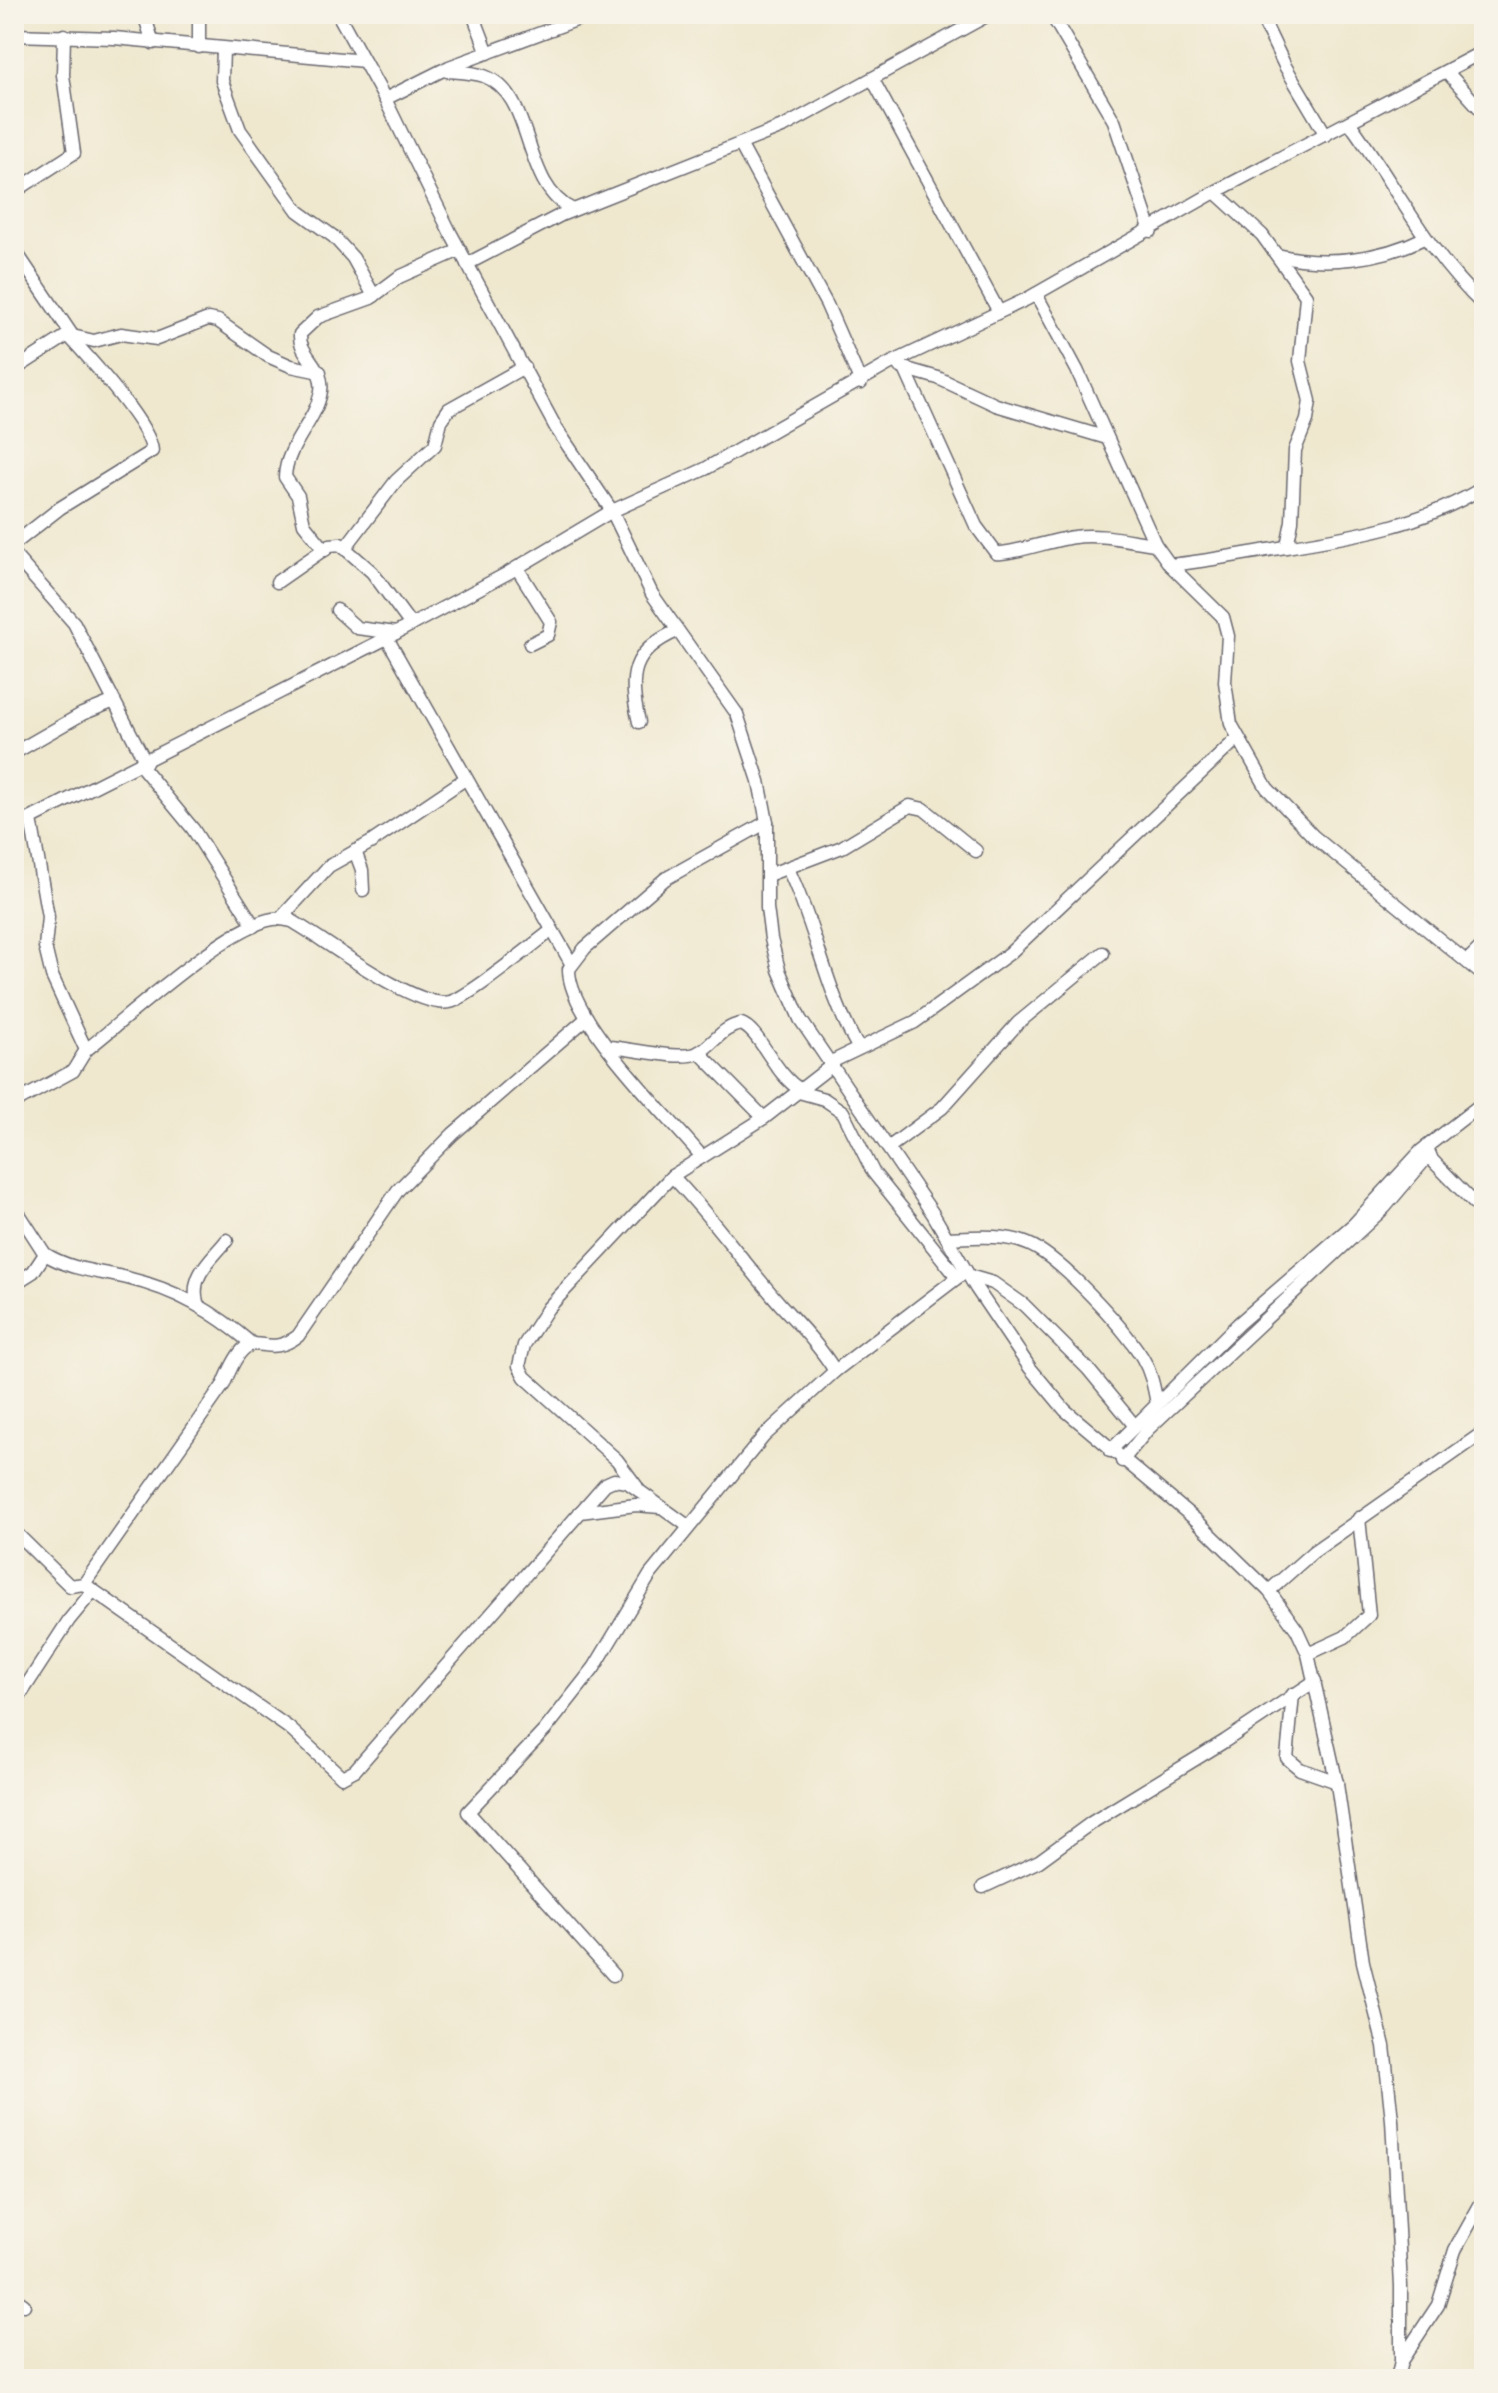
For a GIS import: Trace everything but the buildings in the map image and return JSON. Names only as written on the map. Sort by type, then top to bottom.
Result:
[{"type":"street","points":[[144,14],[153,43]]},
{"type":"street","points":[[199,14],[199,47]]},
{"type":"street","points":[[338,14],[385,99],[467,264],[564,441],[612,511],[652,594],[737,714],[759,781],[767,822],[767,908],[779,970],[800,1019],[948,1238],[964,1275]]},
{"type":"street","points":[[473,14],[488,53]]},
{"type":"street","points":[[385,99],[443,70],[592,14]]},
{"type":"street","points":[[467,264],[573,210],[740,144],[873,80],[990,14]]},
{"type":"street","points":[[1051,14],[1114,121],[1151,231]]},
{"type":"street","points":[[1260,14],[1285,66],[1326,135]]},
{"type":"street","points":[[1478,14],[1484,25]]},
{"type":"street","points":[[14,35],[64,35],[223,49],[273,50],[336,61],[364,61]]},
{"type":"street","points":[[14,192],[74,153],[63,75],[64,35]]},
{"type":"street","points":[[223,49],[222,81],[240,130],[298,211],[334,237],[353,258],[374,296]]},
{"type":"street","points":[[14,827],[411,625],[517,568],[612,511],[693,475],[861,383],[889,364],[1036,294],[1215,192],[1484,51]]},
{"type":"street","points":[[443,70],[483,76],[502,88],[519,117],[547,189],[559,204],[573,210]]},
{"type":"street","points":[[1447,72],[1484,113]]},
{"type":"street","points":[[873,80],[999,312]]},
{"type":"street","points":[[1349,122],[1424,238],[1450,273],[1484,306]]},
{"type":"street","points":[[740,144],[820,291],[861,383]]},
{"type":"street","points":[[1215,192],[1262,235],[1306,296],[1308,307],[1300,361],[1310,401],[1307,420],[1295,450],[1292,521],[1287,546]]},
{"type":"street","points":[[1277,255],[1351,259],[1386,254],[1424,238]]},
{"type":"street","points":[[14,249],[70,335],[150,438],[152,451],[60,508],[14,544]]},
{"type":"street","points":[[325,550],[304,524],[298,496],[285,477],[296,443],[317,405],[321,390],[320,372],[299,341],[300,334],[318,317],[374,296],[399,277],[460,250]]},
{"type":"street","points":[[1036,294],[1077,370],[1155,544],[1170,565],[1223,617],[1229,656],[1226,705],[1238,738],[1267,788],[1313,836],[1484,976]]},
{"type":"street","points":[[14,370],[70,335],[94,341],[121,334],[157,339],[208,319],[218,321],[268,356],[291,366],[320,372]]},
{"type":"street","points":[[889,364],[938,378],[996,405],[1107,438]]},
{"type":"street","points":[[345,548],[396,481],[435,445],[441,421],[449,409],[524,367]]},
{"type":"street","points":[[905,369],[976,526],[996,553],[1004,554],[1043,541],[1077,536],[1155,544]]},
{"type":"street","points":[[1170,565],[1311,545],[1421,519],[1484,487]]},
{"type":"street","points":[[277,582],[335,543],[372,572],[411,625]]},
{"type":"street","points":[[14,555],[68,614],[143,764],[193,829],[254,926]]},
{"type":"street","points":[[517,568],[551,622],[548,635],[530,644]]},
{"type":"street","points":[[337,610],[357,628],[391,635]]},
{"type":"street","points":[[639,722],[633,697],[639,659],[647,647],[677,631]]},
{"type":"street","points":[[391,635],[465,779],[571,963],[570,983],[587,1018],[702,1157]]},
{"type":"street","points":[[14,752],[82,714],[112,702]]},
{"type":"street","points":[[639,1490],[617,1460],[525,1377],[519,1359],[548,1308],[672,1176],[764,1118],[830,1065],[858,1047],[915,1022],[1010,953],[1238,738]]},
{"type":"street","points":[[280,919],[329,866],[465,779]]},
{"type":"street","points":[[768,875],[842,847],[910,806],[924,809],[976,851]]},
{"type":"street","points":[[31,819],[48,917],[45,947],[52,976],[86,1050]]},
{"type":"street","points":[[571,963],[665,879],[767,822]]},
{"type":"street","points":[[355,851],[362,870],[363,890]]},
{"type":"street","points":[[788,869],[802,898],[839,1012],[858,1047]]},
{"type":"street","points":[[14,1103],[73,1071],[86,1050],[165,986],[254,926],[280,919],[292,921],[393,984],[426,999],[447,1003],[465,996],[551,931]]},
{"type":"street","points":[[1468,960],[1484,944]]},
{"type":"street","points":[[888,1148],[942,1108],[1018,1023],[1079,969],[1103,953]]},
{"type":"street","points":[[14,1206],[45,1254],[69,1268],[127,1278],[170,1290],[197,1302],[252,1344],[281,1346],[298,1336],[398,1190],[453,1134],[587,1018]]},
{"type":"street","points":[[608,1047],[675,1055],[699,1052],[734,1025],[746,1026],[778,1072],[800,1091],[824,1099],[843,1112],[873,1172],[964,1275],[1030,1368],[1065,1410],[1110,1451],[1196,1520],[1269,1591],[1297,1630],[1308,1654],[1337,1782],[1363,1962],[1384,2046],[1397,2200],[1401,2361],[1397,2379]]},
{"type":"street","points":[[699,1052],[764,1118]]},
{"type":"street","points":[[1110,1451],[1238,1324],[1354,1224],[1428,1150],[1484,1102]]},
{"type":"street","points":[[1428,1150],[1484,1213]]},
{"type":"street","points":[[1122,1461],[1148,1429],[1385,1207],[1428,1150]]},
{"type":"street","points":[[672,1176],[732,1242],[780,1304],[810,1334],[835,1371]]},
{"type":"street","points":[[948,1238],[1025,1242],[1054,1259],[1133,1344],[1151,1375],[1157,1404]]},
{"type":"street","points":[[197,1302],[194,1285],[197,1277],[227,1240]]},
{"type":"street","points":[[14,1284],[33,1272],[45,1254]]},
{"type":"street","points":[[613,1975],[468,1812],[545,1730],[594,1668],[650,1575],[764,1436],[835,1371],[964,1275]]},
{"type":"street","points":[[964,1275],[993,1283],[1024,1305],[1088,1369],[1135,1426]]},
{"type":"street","points":[[17,1700],[88,1587],[224,1384],[236,1354],[252,1344]]},
{"type":"street","points":[[1269,1591],[1359,1518],[1484,1432]]},
{"type":"street","points":[[14,1531],[70,1586],[88,1587],[232,1685],[289,1728],[342,1777],[355,1770],[597,1491],[614,1480],[622,1480],[688,1526]]},
{"type":"street","points":[[580,1512],[636,1505],[664,1508]]},
{"type":"street","points":[[1308,1654],[1345,1637],[1369,1615],[1370,1594],[1359,1518]]},
{"type":"street","points":[[983,1887],[1039,1861],[1091,1823],[1225,1741],[1315,1681]]},
{"type":"street","points":[[1293,1694],[1287,1758],[1300,1769],[1337,1782]]},
{"type":"street","points":[[1401,2361],[1433,2313],[1455,2250],[1484,2198]]}]
